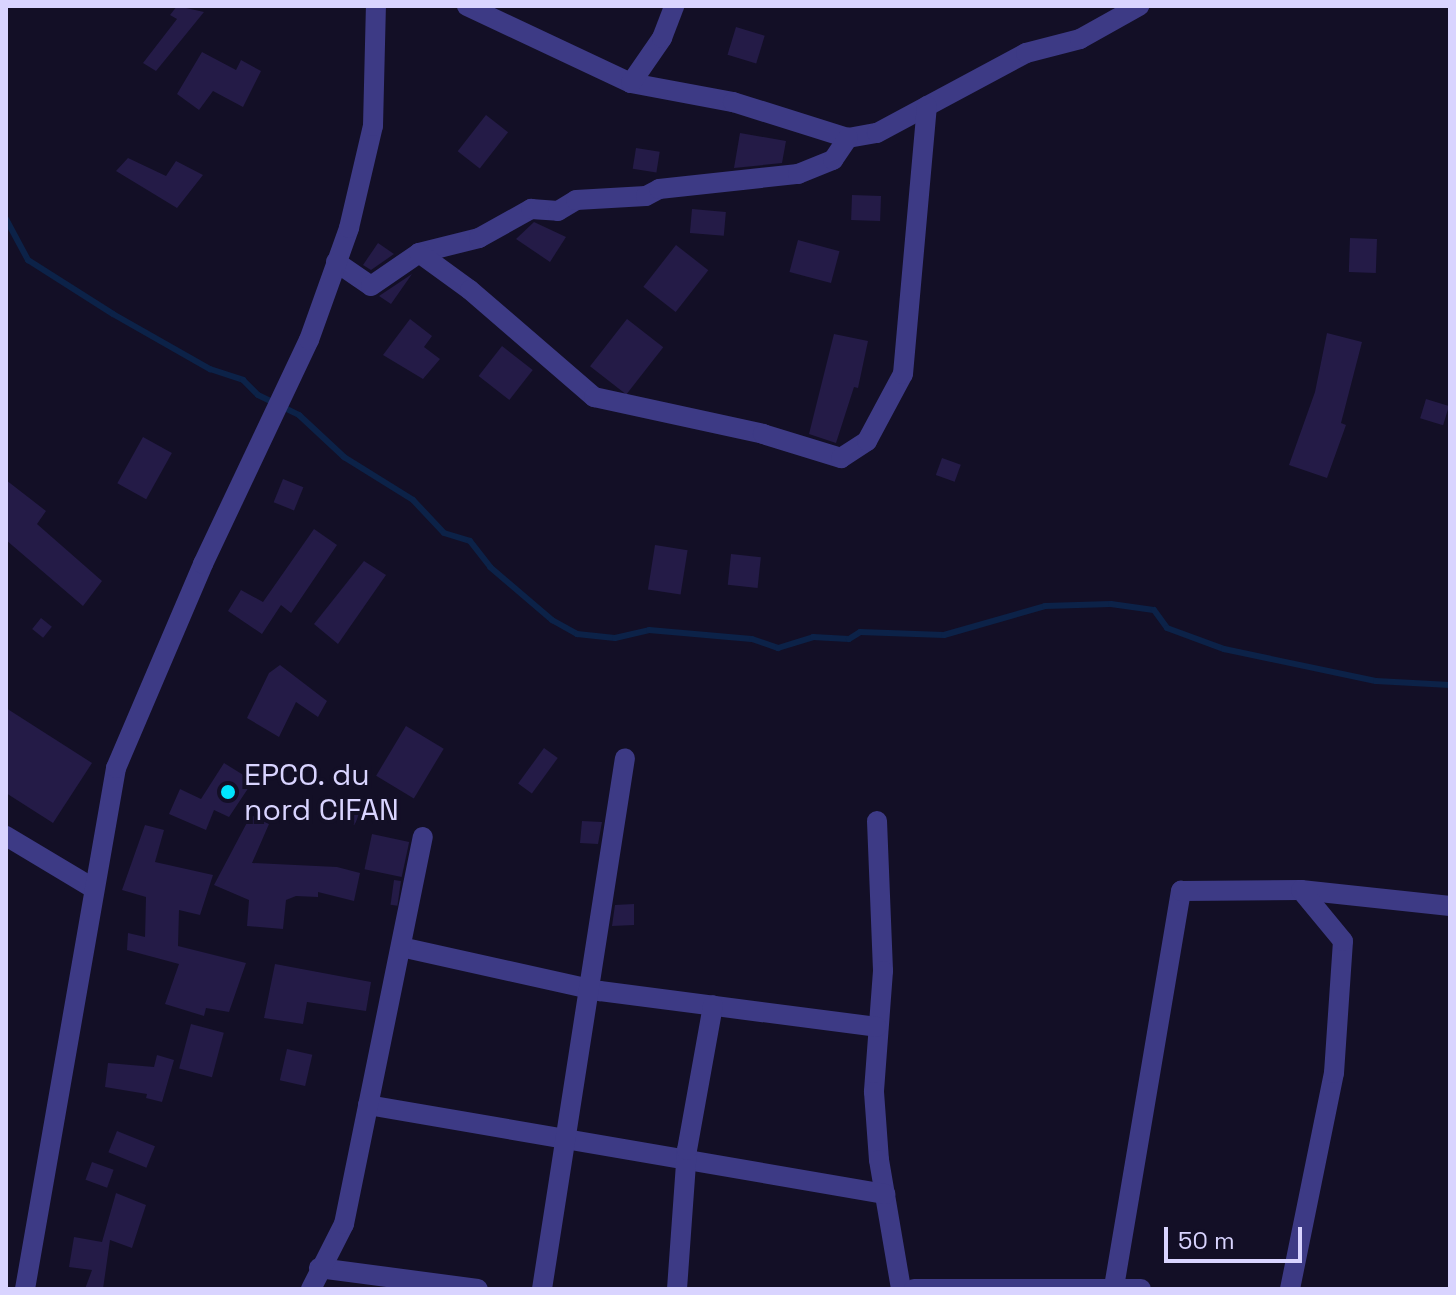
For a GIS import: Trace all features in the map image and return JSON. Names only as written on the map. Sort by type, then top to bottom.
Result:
[{"type":"street","points":[[25,1289],[116,768],[273,413],[309,340],[336,262],[373,126],[376,6]]},
{"type":"street","points":[[467,6],[631,83],[733,102],[848,138],[877,133],[1026,53],[1109,26],[1139,6]]},
{"type":"street","points":[[631,83],[662,38],[674,6]]},
{"type":"street","points":[[419,253],[470,290],[594,397],[763,434],[841,458],[867,441],[903,374],[927,106]]},
{"type":"street","points":[[336,262],[371,286],[419,253],[479,238],[531,209],[558,211],[576,200],[646,196],[659,189],[798,174],[833,160],[848,138]]},
{"type":"street","points":[[542,1289],[625,758]]},
{"type":"street","points":[[877,821],[883,971],[874,1092],[885,1194],[901,1289]]},
{"type":"street","points":[[6,836],[93,888]]},
{"type":"street","points":[[311,1289],[344,1224],[423,837]]},
{"type":"street","points":[[1290,1289],[1334,1073],[1343,941],[1301,890]]},
{"type":"street","points":[[1114,1287],[1181,891],[1301,890],[1450,906]]},
{"type":"street","points":[[401,947],[589,988],[877,1027]]},
{"type":"street","points":[[677,1289],[686,1160],[713,1005]]},
{"type":"street","points":[[368,1105],[885,1194]]},
{"type":"street","points":[[319,1268],[478,1289]]},
{"type":"street","points":[[914,1289],[1141,1289]]},
{"type":"building","points":[[177,6],[204,12],[156,71],[143,63],[177,19],[170,15]]},
{"type":"building","points":[[736,27],[765,36],[756,64],[728,55]]},
{"type":"building","points":[[202,52],[236,70],[241,60],[261,71],[243,107],[213,91],[199,110],[177,94]]},
{"type":"building","points":[[486,115],[508,132],[480,168],[458,151]]},
{"type":"building","points":[[740,133],[786,141],[782,163],[734,168]]},
{"type":"building","points":[[636,148],[660,152],[656,172],[633,169]]},
{"type":"building","points":[[128,158],[166,176],[176,161],[203,175],[177,208],[116,171]]},
{"type":"building","points":[[852,195],[881,196],[880,221],[851,220]]},
{"type":"building","points":[[692,209],[726,212],[724,236],[690,233]]},
{"type":"building","points":[[534,222],[566,237],[550,262],[516,239]]},
{"type":"building","points":[[1350,238],[1377,239],[1376,273],[1349,272]]},
{"type":"building","points":[[798,240],[840,251],[831,283],[789,272]]},
{"type":"building","points":[[378,243],[394,254],[371,270],[363,265]]},
{"type":"building","points":[[676,245],[708,270],[676,312],[643,287]]},
{"type":"building","points":[[412,274],[391,304],[379,296]]},
{"type":"building","points":[[410,319],[432,336],[424,347],[440,359],[423,379],[383,355]]},
{"type":"building","points":[[627,319],[663,347],[626,395],[590,366]]},
{"type":"building","points":[[1327,333],[1362,342],[1341,423],[1346,425],[1327,478],[1289,465],[1315,392]]},
{"type":"building","points":[[834,334],[868,341],[858,388],[854,387],[836,443],[809,434]]},
{"type":"building","points":[[502,346],[533,370],[509,400],[479,376]]},
{"type":"building","points":[[1426,399],[1449,406],[1443,425],[1420,418]]},
{"type":"building","points":[[143,437],[172,453],[146,499],[117,483]]},
{"type":"building","points":[[942,458],[961,465],[955,482],[936,475]]},
{"type":"building","points":[[283,479],[303,487],[294,510],[274,502]]},
{"type":"building","points":[[6,480],[46,511],[37,524],[102,581],[83,606],[6,540]]},
{"type":"building","points":[[314,529],[337,545],[291,613],[281,605],[262,634],[228,611],[241,590],[263,602]]},
{"type":"building","points":[[655,545],[688,550],[681,595],[648,589]]},
{"type":"building","points":[[731,554],[761,557],[758,588],[728,585]]},
{"type":"building","points":[[364,561],[386,575],[338,644],[314,624]]},
{"type":"building","points":[[41,618],[52,627],[43,638],[32,629]]},
{"type":"building","points":[[280,665],[327,701],[318,717],[296,702],[279,737],[247,718],[269,673]]},
{"type":"building","points":[[6,708],[92,763],[53,823],[6,793]]},
{"type":"building","points":[[406,726],[444,749],[414,798],[376,776]]},
{"type":"building","points":[[544,748],[558,758],[532,794],[518,784]]},
{"type":"building","points":[[224,763],[253,781],[229,817],[214,810],[206,830],[169,814],[180,789],[201,799]]},
{"type":"building","points":[[344,796],[364,807],[354,825],[334,813]]},
{"type":"building","points":[[251,815],[269,824],[252,863],[337,867],[360,873],[354,901],[318,892],[318,897],[296,896],[286,900],[283,929],[247,926],[249,900],[214,885]]},
{"type":"building","points":[[582,821],[602,822],[598,844],[580,843]]},
{"type":"building","points":[[145,825],[164,830],[155,862],[213,875],[200,915],[179,910],[178,946],[246,963],[229,1012],[206,1008],[204,1016],[165,1004],[179,964],[127,950],[128,933],[145,937],[146,897],[122,890]]},
{"type":"building","points":[[372,834],[409,842],[402,877],[365,869]]},
{"type":"building","points":[[394,880],[401,881],[397,906],[391,905]]},
{"type":"building","points":[[634,904],[634,925],[612,926],[615,905]]},
{"type":"building","points":[[275,964],[371,982],[366,1011],[307,1002],[303,1024],[264,1018]]},
{"type":"building","points":[[191,1024],[224,1033],[212,1077],[179,1068]]},
{"type":"building","points":[[287,1049],[312,1055],[305,1086],[280,1080]]},
{"type":"building","points":[[157,1055],[174,1060],[162,1102],[146,1098],[147,1094],[105,1087],[108,1063],[154,1067]]},
{"type":"building","points":[[117,1131],[155,1146],[146,1168],[108,1152]]},
{"type":"building","points":[[92,1162],[114,1170],[107,1188],[86,1180]]},
{"type":"building","points":[[116,1193],[146,1205],[132,1248],[110,1240],[103,1289],[85,1289],[92,1270],[69,1267],[74,1237],[102,1242]]},
{"type":"waterway","points":[[6,219],[28,260],[113,314],[210,369],[243,380],[258,395],[299,415],[344,457],[413,500],[444,533],[470,541],[490,567],[552,620],[577,634],[615,638],[649,630],[752,639],[778,648],[813,637],[849,639],[860,632],[944,635],[1045,606],[1111,604],[1154,610],[1167,628],[1224,649],[1376,681],[1450,685]]},
{"type":"place","name":"EPCO. du nord CIFAN","points":[[228,792]]}]
